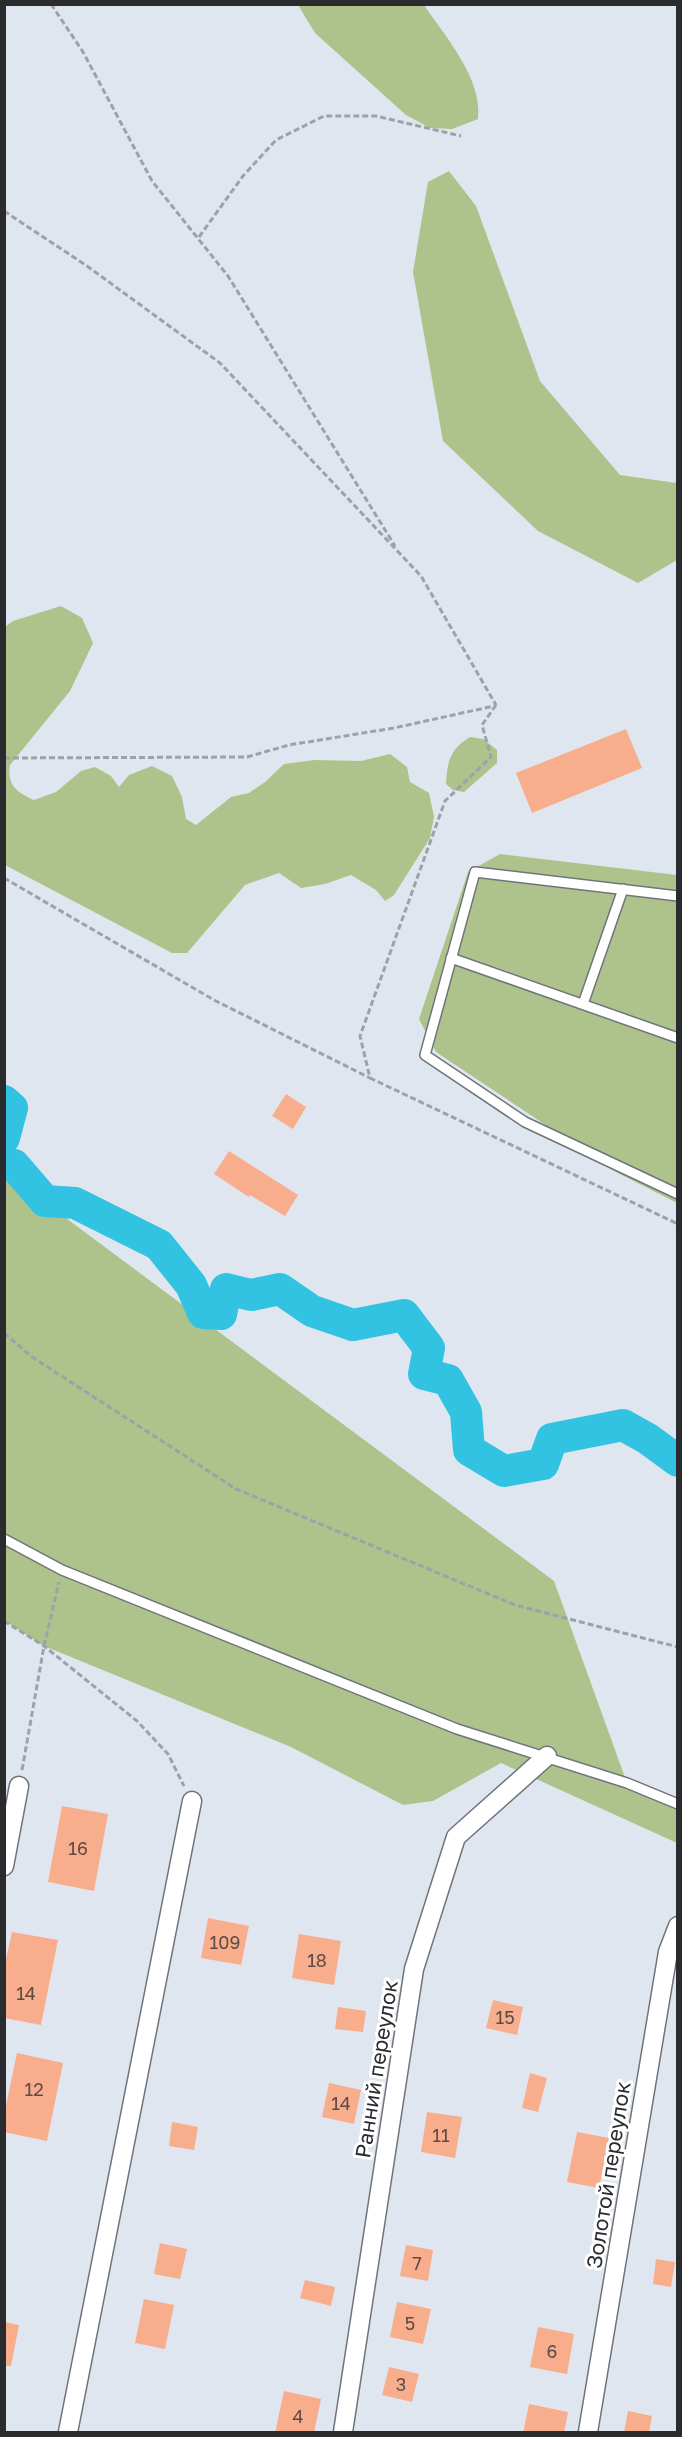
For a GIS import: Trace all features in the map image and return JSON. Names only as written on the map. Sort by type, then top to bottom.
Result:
[{"type":"street","name":"Ранний переулок","points":[[343,2433],[414,1969],[456,1837],[547,1756]]},
{"type":"street","points":[[4,1866],[19,1786]]},
{"type":"street","points":[[68,2433],[192,1801]]},
{"type":"street","name":"Золотой переулок","points":[[588,2433],[668,1952],[678,1926]]},
{"type":"lane","points":[[677,1193],[525,1122],[425,1055],[475,872],[678,896]]},
{"type":"lane","points":[[583,1004],[623,889]]},
{"type":"lane","points":[[451,958],[678,1038]]},
{"type":"lane","points":[[4,1539],[62,1570],[457,1729],[627,1783],[678,1804]]},
{"type":"path","points":[[51,4],[83,52],[152,181],[228,276],[399,553]]},
{"type":"path","points":[[199,237],[243,176],[276,140],[324,116],[376,116],[461,136]]},
{"type":"path","points":[[4,211],[87,266],[220,363],[421,576],[496,705]]},
{"type":"path","points":[[4,758],[247,758],[289,745],[394,728],[496,705]]},
{"type":"path","points":[[370,1078],[360,1036],[445,801],[491,757],[482,725],[496,705]]},
{"type":"path","points":[[4,878],[214,1000],[370,1078],[678,1224]]},
{"type":"path","points":[[4,1333],[32,1358],[236,1489],[515,1605],[678,1647]]},
{"type":"path","points":[[19,1786],[44,1646],[62,1570]]},
{"type":"path","points":[[4,1621],[44,1646],[137,1721],[168,1754],[192,1801]]},
{"type":"green space","points":[[298,5],[424,5],[452,44],[469,74],[478,104],[478,119],[452,129],[430,128],[406,115],[315,33]]},
{"type":"green space","points":[[449,171],[476,206],[540,381],[620,475],[677,483],[677,560],[638,583],[538,531],[443,441],[413,272],[428,182]]},
{"type":"green space","points":[[61,606],[82,618],[93,643],[70,691],[10,765],[10,778],[18,791],[34,800],[56,792],[81,771],[95,767],[111,776],[119,787],[129,775],[152,766],[172,776],[182,797],[186,819],[196,825],[231,797],[249,793],[265,782],[284,764],[315,760],[361,761],[390,754],[407,767],[410,782],[429,793],[434,817],[430,838],[394,895],[385,901],[376,890],[351,875],[325,884],[301,888],[279,873],[245,885],[187,953],[172,953],[5,865],[5,627],[13,621]]},
{"type":"green space","points":[[470,737],[483,739],[497,750],[497,763],[464,792],[453,790],[446,784],[447,769],[454,751]]},
{"type":"green space","points":[[500,854],[677,875],[677,1203],[616,1172],[436,1052],[419,1019],[468,872]]},
{"type":"green space","points":[[4,1172],[554,1581],[627,1783],[677,1804],[677,1843],[501,1763],[433,1801],[403,1805],[291,1747],[44,1646],[5,1621]]},
{"type":"building","points":[[626,729],[642,768],[532,813],[516,773]]},
{"type":"building","points":[[286,1094],[306,1107],[293,1129],[272,1116]]},
{"type":"building","points":[[229,1151],[298,1195],[285,1216],[250,1195],[249,1197],[214,1174]]},
{"type":"building","points":[[62,1806],[108,1814],[94,1891],[48,1882]]},
{"type":"building","points":[[208,1918],[249,1926],[241,1965],[201,1958]]},
{"type":"building","points":[[12,1932],[58,1940],[41,2025],[4,2018],[4,1968]]},
{"type":"building","points":[[299,1934],[341,1941],[334,1985],[292,1978]]},
{"type":"building","points":[[493,2000],[523,2007],[517,2035],[486,2028]]},
{"type":"building","points":[[338,2007],[366,2011],[363,2032],[335,2029]]},
{"type":"building","points":[[17,2053],[63,2063],[47,2141],[4,2132],[4,2115]]},
{"type":"building","points":[[530,2073],[547,2078],[538,2112],[522,2108]]},
{"type":"building","points":[[329,2083],[361,2090],[354,2124],[322,2117]]},
{"type":"building","points":[[427,2112],[462,2117],[455,2158],[421,2152]]},
{"type":"building","points":[[172,2122],[198,2127],[194,2150],[169,2146]]},
{"type":"building","points":[[577,2132],[609,2138],[599,2188],[567,2182]]},
{"type":"building","points":[[160,2243],[187,2249],[180,2279],[154,2274]]},
{"type":"building","points":[[406,2245],[433,2250],[428,2281],[400,2276]]},
{"type":"building","points":[[656,2259],[675,2262],[671,2287],[653,2284]]},
{"type":"building","points":[[305,2280],[335,2287],[331,2306],[300,2298]]},
{"type":"building","points":[[144,2299],[174,2305],[165,2349],[135,2343]]},
{"type":"building","points":[[397,2302],[431,2309],[423,2344],[390,2337]]},
{"type":"building","points":[[4,2322],[19,2325],[11,2366],[4,2366]]},
{"type":"building","points":[[538,2327],[574,2334],[567,2374],[530,2367]]},
{"type":"building","points":[[389,2367],[419,2374],[412,2402],[382,2395]]},
{"type":"building","points":[[284,2391],[321,2399],[314,2433],[275,2433]]},
{"type":"building","points":[[529,2404],[568,2412],[564,2433],[523,2433]]},
{"type":"building","points":[[628,2411],[652,2416],[649,2433],[624,2433]]},
{"type":"waterway","points":[[4,1101],[12,1108],[4,1138]]},
{"type":"waterway","points":[[4,1164],[14,1165],[45,1201],[75,1203],[159,1245],[191,1285],[203,1313],[221,1314],[226,1289],[251,1295],[280,1289],[312,1311],[353,1325],[404,1315],[429,1348],[424,1374],[448,1380],[466,1412],[469,1450],[504,1471],[543,1464],[552,1439],[623,1425],[648,1439],[678,1461]]}]
